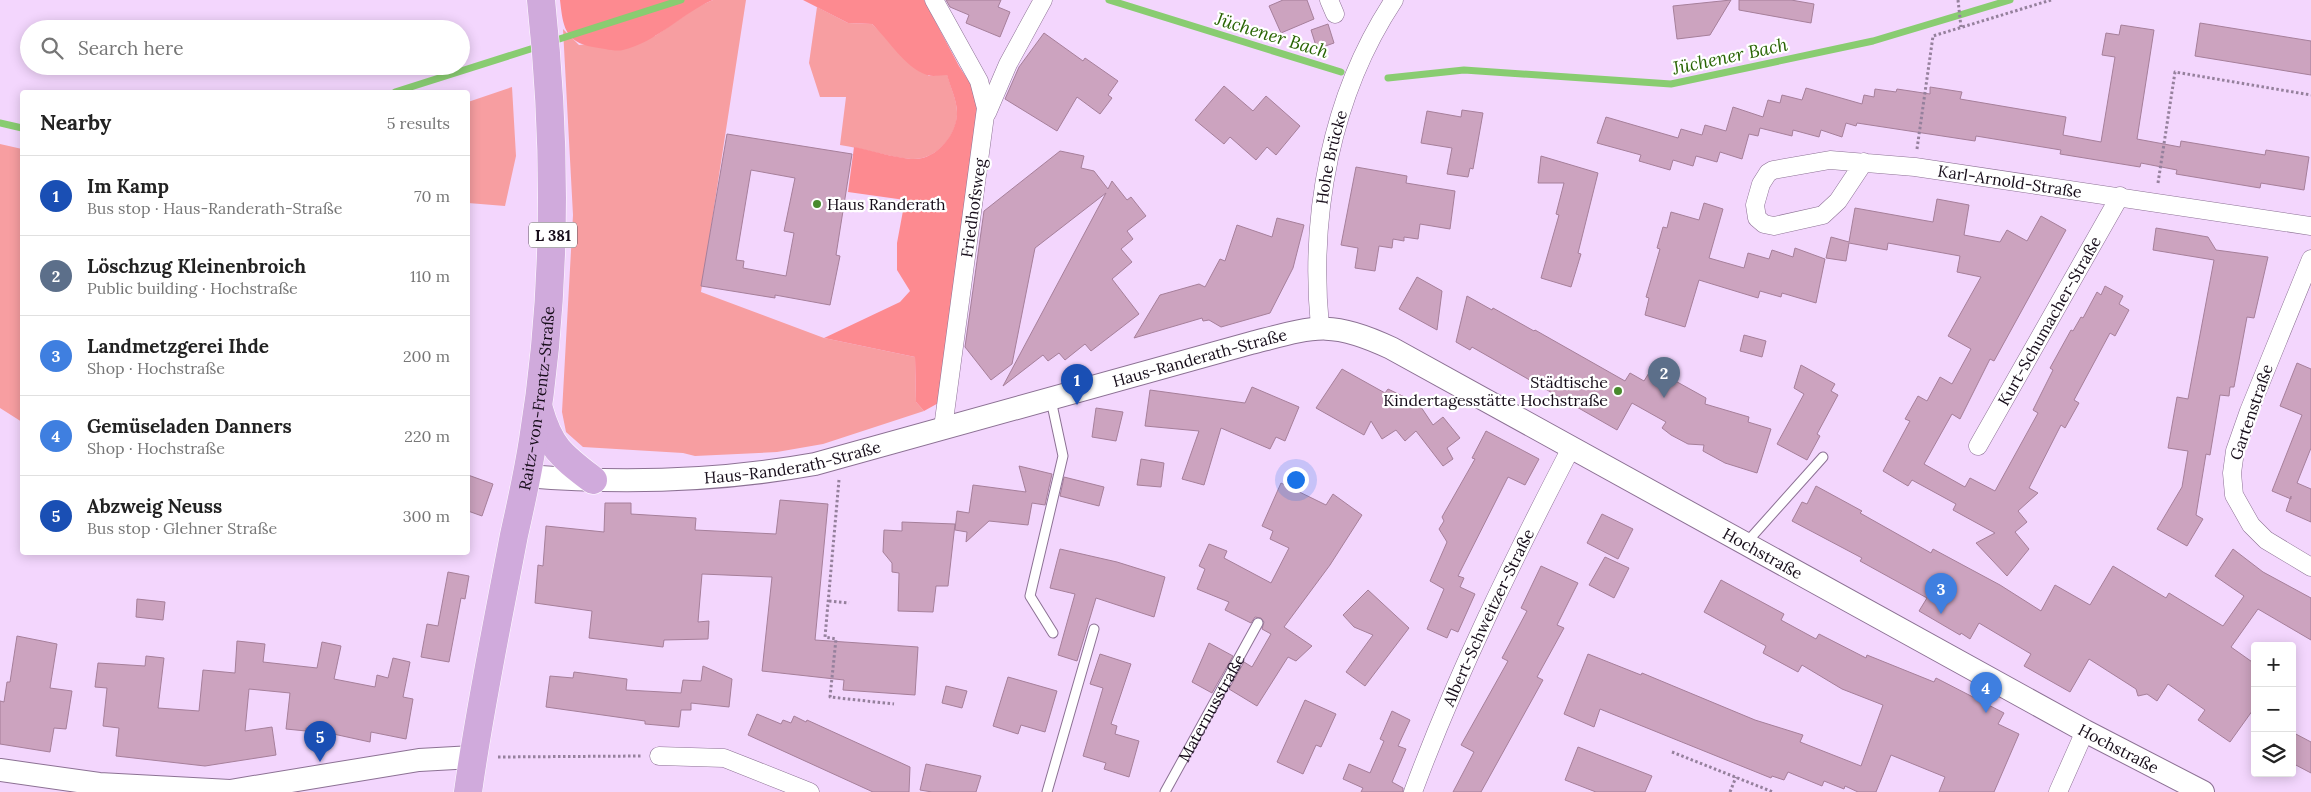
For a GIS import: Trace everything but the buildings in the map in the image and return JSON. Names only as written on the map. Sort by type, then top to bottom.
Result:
[{"type":"main road","name":"Raitz-von-Frentz-Straße","points":[[468,792],[538,405],[550,296],[554,203],[551,107],[541,0]]},
{"type":"main road","points":[[538,405],[550,440],[562,454],[593,480]]},
{"type":"street","name":"Friedhofsweg","points":[[934,0],[979,81],[985,99],[986,118],[943,428]]},
{"type":"street","points":[[986,118],[1008,64],[1043,0]]},
{"type":"street","name":"Hohe Brücke","points":[[1320,327],[1317,298],[1318,241],[1332,147],[1342,104],[1355,68],[1371,36],[1394,0]]},
{"type":"street","name":"Karl-Arnold-Straße","points":[[1864,162],[1838,201],[1823,215],[1774,226],[1764,224],[1756,218],[1755,205],[1761,184],[1773,170],[1830,160],[1864,162],[1915,167],[2155,201],[2311,226]]},
{"type":"street","name":"Kurt-Schumacher-Straße","points":[[1978,446],[2120,196]]},
{"type":"street","name":"Gartenstraße","points":[[2311,259],[2248,411],[2234,451],[2232,473],[2234,495],[2251,525],[2272,544],[2311,568]]},
{"type":"street","name":"Haus-Randerath-Straße","points":[[526,476],[593,480],[774,471],[841,458],[1251,343],[1320,327]]},
{"type":"street","name":"Hochstraße","points":[[1320,327],[1348,331],[1375,340],[2085,731],[2203,792]]},
{"type":"street","name":"Albert-Schweitzer-Straße","points":[[1413,792],[1443,714],[1483,623],[1571,448]]},
{"type":"street","points":[[2058,792],[2085,731]]},
{"type":"street","points":[[660,756],[724,758],[810,792]]},
{"type":"street","points":[[0,770],[100,784],[230,791],[419,760],[473,757]]},
{"type":"lane","points":[[1050,399],[1063,456],[1030,596],[1053,633]]},
{"type":"lane","points":[[1745,544],[1823,457]]},
{"type":"lane","name":"Maternusstraße","points":[[1166,792],[1258,623]]},
{"type":"lane","points":[[1047,792],[1094,629]]},
{"type":"path","points":[[1958,0],[1961,27]]},
{"type":"path","points":[[1915,167],[1932,36],[2051,0]]},
{"type":"path","points":[[2155,201],[2176,72],[2311,95]]},
{"type":"path","points":[[841,458],[825,637],[836,639],[830,697],[894,704]]},
{"type":"path","points":[[828,602],[848,603]]},
{"type":"path","points":[[1672,752],[1772,792]]},
{"type":"path","points":[[473,757],[660,756]]},
{"type":"path","points":[[1730,792],[1736,777]]},
{"type":"shaded area","points":[[560,0],[713,0],[647,41],[616,51],[583,45],[571,37],[564,25]]},
{"type":"shaded area","points":[[713,0],[746,0],[701,292],[824,338],[915,357],[916,402],[924,411],[823,444],[777,452],[695,456],[683,453],[583,447],[566,432],[562,412],[573,215],[563,29],[579,45],[655,36],[697,7]]},
{"type":"shaded area","points":[[803,0],[924,0],[959,66],[977,94],[979,125],[942,401],[924,411],[916,402],[915,357],[824,338],[900,302],[910,291],[897,270],[897,243],[905,200],[848,192],[854,147],[911,159],[929,156],[937,151],[949,138],[956,121],[957,108],[955,98],[947,75],[929,76],[911,66],[872,24],[848,23]]},
{"type":"shaded area","points":[[817,7],[848,23],[872,24],[929,76],[947,74],[957,112],[954,129],[944,145],[929,156],[911,159],[840,145],[846,97],[820,97],[809,63]]},
{"type":"shaded area","points":[[512,87],[516,156],[505,206],[470,203],[470,101]]},
{"type":"shaded area","points":[[0,144],[20,149],[20,421],[0,408]]},
{"type":"waterway","name":"Jüchener Bach","points":[[550,42],[681,0]]},
{"type":"waterway","name":"Jüchener Bach","points":[[1109,0],[1341,72]]},
{"type":"waterway","name":"Jüchener Bach","points":[[1388,78],[1464,70],[1671,84],[1873,41],[2010,0]]},
{"type":"waterway","name":"Jüchener Bach","points":[[470,68],[540,46]]},
{"type":"waterway","name":"Jüchener Bach","points":[[401,90],[449,75]]},
{"type":"waterway","name":"Jüchener Bach","points":[[0,123],[20,128]]},
{"type":"place","name":"Haus Randerath","points":[[817,204]]},
{"type":"place","name":"Städtische Kindertagesstätte Hochstraße","points":[[1618,391]]},
{"type":"place","name":"Löschzug Kleinenbroich","points":[[1664,398]]},
{"type":"place","name":"Im Kamp","points":[[1077,405]]},
{"type":"place","name":"Landmetzgerei Ihde","points":[[1941,614]]},
{"type":"place","name":"Gemüseladen Danners","points":[[1986,713]]},
{"type":"place","name":"Abzweig Neuss","points":[[320,762]]}]
